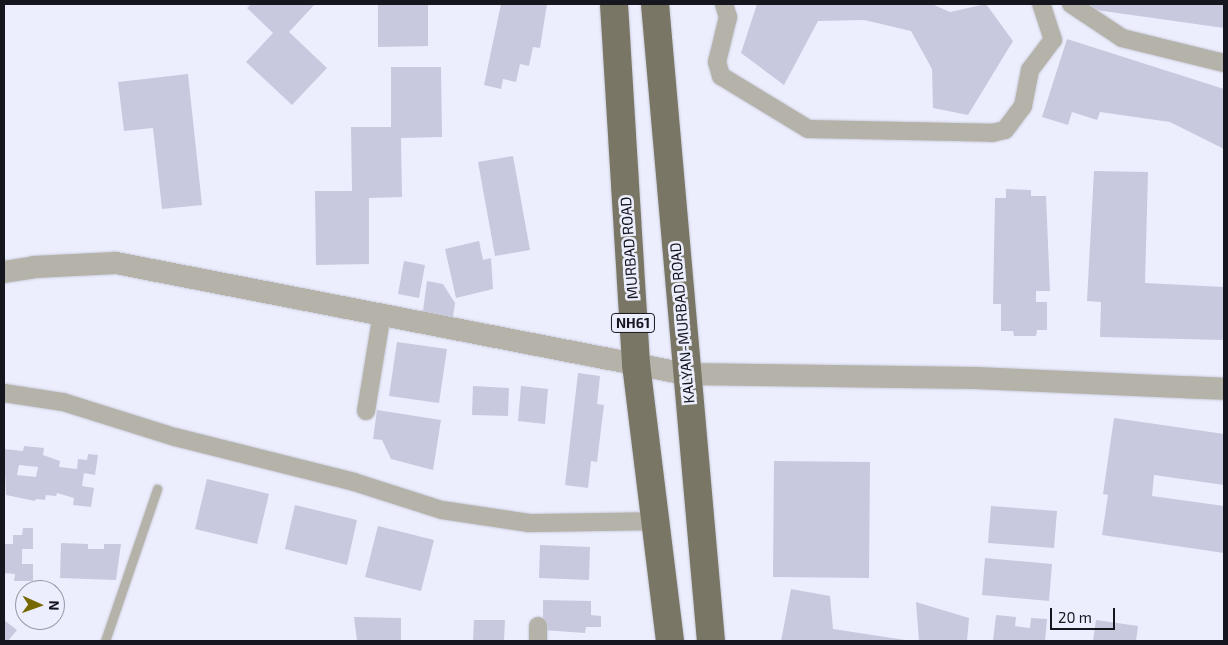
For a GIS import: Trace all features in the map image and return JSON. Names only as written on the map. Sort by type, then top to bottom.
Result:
[{"type":"highway","name":"MURBAD ROAD","points":[[614,4],[636,364],[670,641]]},
{"type":"highway","name":"KALYAN-MURBAD ROAD","points":[[655,4],[686,374],[711,641]]},
{"type":"street","points":[[724,4],[728,17],[717,62],[721,76],[808,128],[992,133],[1005,130],[1023,106],[1030,70],[1052,40],[1041,4]]},
{"type":"street","points":[[1070,4],[1122,38],[1224,63]]},
{"type":"street","points":[[4,272],[34,267],[116,263],[382,313],[686,374],[975,378],[1224,389]]},
{"type":"street","points":[[366,412],[382,313]]},
{"type":"street","points":[[4,393],[63,402],[175,437],[354,482],[442,510],[529,523],[655,521]]},
{"type":"lane","points":[[105,641],[158,489]]},
{"type":"building","points":[[251,4],[315,4],[289,32],[327,68],[292,105],[246,62],[273,33],[247,8]]},
{"type":"building","points":[[378,4],[428,4],[428,46],[378,47]]},
{"type":"building","points":[[501,4],[547,4],[540,48],[533,47],[529,66],[520,64],[516,82],[503,79],[501,89],[484,85]]},
{"type":"building","points":[[757,4],[932,4],[950,12],[986,4],[1013,41],[968,115],[933,108],[932,69],[911,31],[864,20],[818,21],[784,85],[741,53]]},
{"type":"building","points":[[1090,4],[1224,4],[1224,28],[1089,9]]},
{"type":"building","points":[[1067,39],[1224,89],[1224,149],[1170,122],[1100,112],[1097,120],[1072,112],[1068,125],[1042,117]]},
{"type":"building","points":[[391,67],[441,67],[442,137],[401,138],[402,197],[369,198],[369,264],[316,265],[315,191],[352,191],[351,127],[391,127]]},
{"type":"building","points":[[188,74],[202,205],[162,209],[153,128],[124,131],[118,82]]},
{"type":"building","points":[[513,156],[530,250],[495,256],[478,162]]},
{"type":"building","points":[[1094,171],[1148,172],[1145,283],[1224,287],[1224,340],[1100,337],[1101,302],[1087,301]]},
{"type":"building","points":[[1006,189],[1031,190],[1031,196],[1046,196],[1050,291],[1036,291],[1036,302],[1047,302],[1047,330],[1037,330],[1036,336],[1014,336],[1013,331],[1001,331],[1001,304],[993,304],[995,198],[1006,198]]},
{"type":"building","points":[[479,241],[483,260],[491,258],[493,289],[456,298],[445,249]]},
{"type":"building","points":[[404,261],[425,265],[419,298],[398,294]]},
{"type":"building","points":[[427,281],[443,284],[455,303],[452,323],[422,318]]},
{"type":"building","points":[[397,342],[447,349],[439,403],[389,396]]},
{"type":"building","points":[[578,373],[600,376],[597,404],[604,405],[597,462],[591,461],[588,488],[565,485]]},
{"type":"building","points":[[473,386],[509,388],[508,416],[472,415]]},
{"type":"building","points":[[521,386],[548,389],[545,424],[518,421]]},
{"type":"building","points":[[377,410],[441,420],[433,470],[391,459],[382,440],[373,439]]},
{"type":"building","points":[[1114,418],[1224,434],[1224,485],[1154,475],[1152,496],[1224,506],[1224,553],[1102,535],[1108,495],[1103,494]]},
{"type":"building","points":[[24,446],[44,448],[43,455],[60,461],[59,467],[77,469],[78,459],[87,460],[88,454],[98,455],[95,475],[84,473],[82,486],[94,488],[91,507],[73,505],[74,498],[57,493],[56,496],[46,495],[45,500],[36,499],[35,501],[6,495],[4,449],[23,451]],"holes":[[[19,465],[38,467],[36,477],[17,475]]]},
{"type":"building","points":[[774,461],[870,462],[869,578],[773,577]]},
{"type":"building","points":[[207,479],[269,494],[257,544],[195,529]]},
{"type":"building","points":[[295,505],[357,520],[347,565],[285,549]]},
{"type":"building","points":[[991,506],[1057,511],[1054,548],[988,543]]},
{"type":"building","points":[[378,526],[434,540],[421,591],[365,577]]},
{"type":"building","points":[[23,528],[33,528],[33,549],[22,549],[22,564],[33,564],[33,580],[14,581],[15,574],[4,573],[4,544],[13,544],[13,535],[22,535]]},
{"type":"building","points":[[61,543],[88,544],[88,549],[104,549],[104,544],[121,544],[116,580],[60,578]]},
{"type":"building","points":[[540,545],[590,547],[589,580],[539,578]]},
{"type":"building","points":[[985,558],[1052,564],[1049,601],[982,595]]},
{"type":"building","points":[[791,589],[830,596],[833,629],[912,641],[781,641]]},
{"type":"building","points":[[543,600],[591,601],[591,615],[601,616],[601,627],[586,627],[585,633],[543,630]]},
{"type":"building","points":[[916,602],[969,618],[967,641],[919,641]]},
{"type":"building","points":[[996,615],[1016,617],[1015,626],[1030,628],[1031,618],[1047,619],[1045,641],[993,641]]},
{"type":"building","points":[[354,617],[401,618],[401,641],[357,641]]},
{"type":"building","points":[[4,620],[17,630],[8,641],[4,641]]},
{"type":"building","points":[[474,620],[505,620],[504,641],[473,641]]},
{"type":"building","points":[[1096,620],[1138,626],[1136,641],[1093,641]]}]
